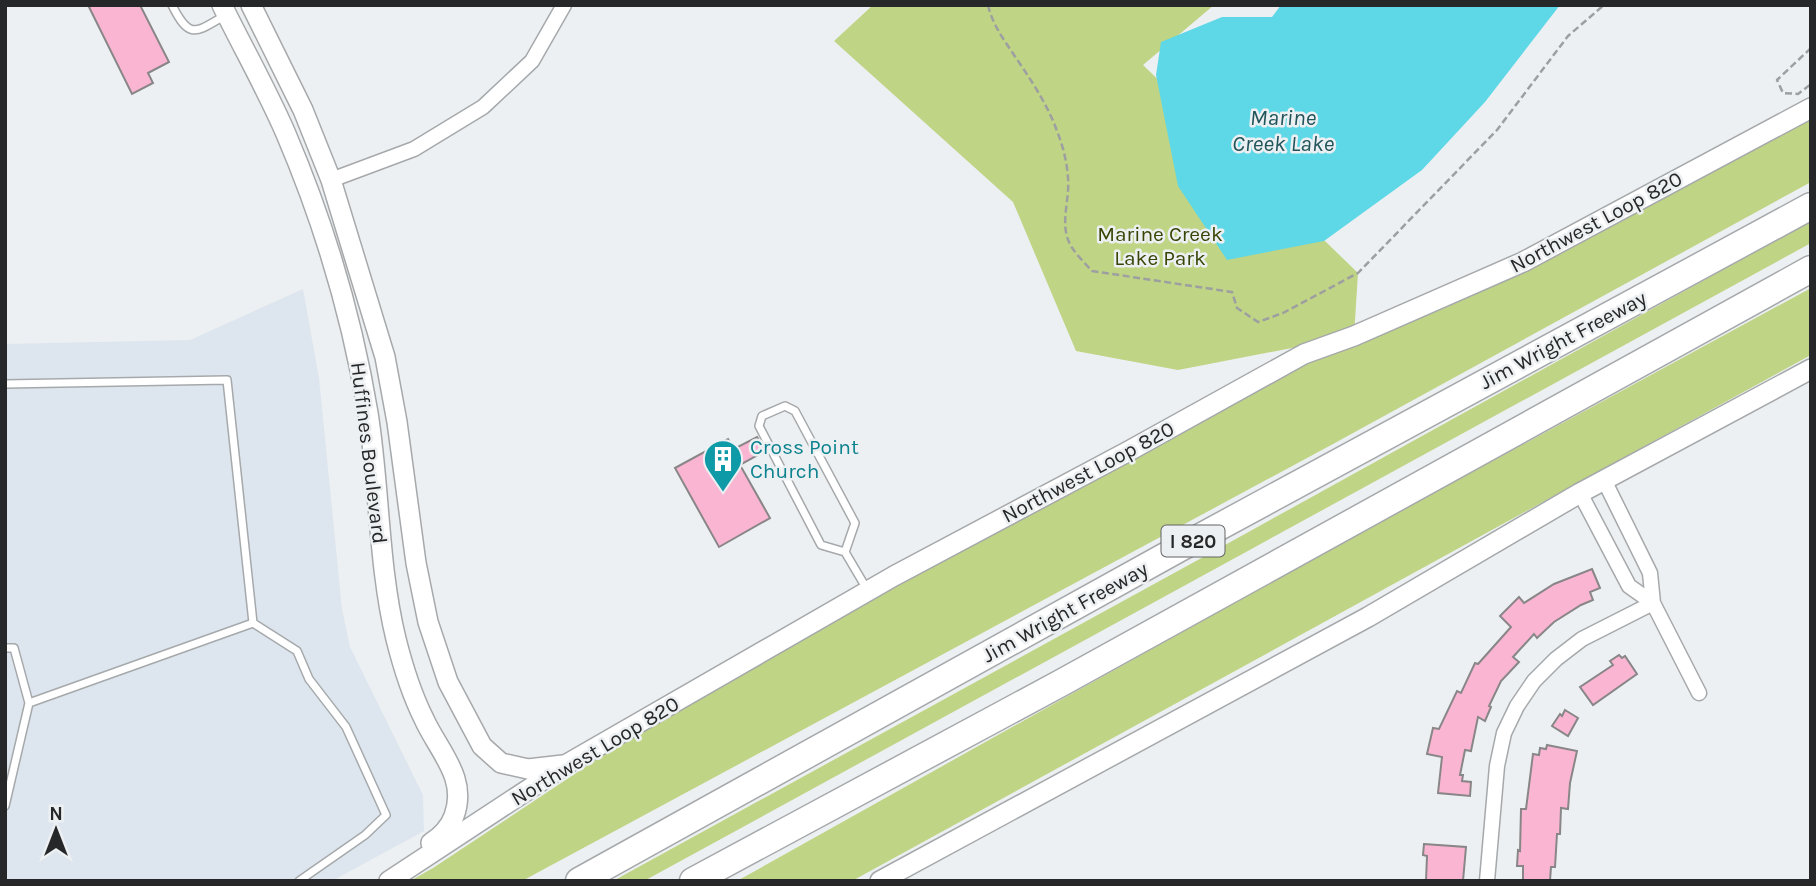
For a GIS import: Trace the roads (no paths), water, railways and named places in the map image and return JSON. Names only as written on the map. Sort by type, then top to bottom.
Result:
[{"type":"highway","name":"Jim Wright Freeway","points":[[579,881],[1180,548],[1811,206]]},
{"type":"highway","name":"I 820","points":[[692,881],[1072,677],[1811,269]]},
{"type":"main road","name":"Huffines Boulevard","points":[[251,5],[303,110],[331,180],[385,357],[397,422],[416,564],[428,622],[448,682],[482,746],[501,763],[528,769],[567,764]]},
{"type":"main road","name":"Huffines Boulevard","points":[[224,10],[284,130],[308,188],[332,259],[353,332],[368,415],[383,568],[396,639],[409,688],[458,786],[459,804],[452,822],[438,838],[394,867],[388,881]]},
{"type":"main road","name":"Northwest Loop 820","points":[[388,881],[567,764],[894,576],[1304,354],[1354,336],[1523,262],[1811,108]]},
{"type":"main road","points":[[308,188],[331,180]]},
{"type":"main road","points":[[880,881],[1368,617],[1580,493],[1811,369]]},
{"type":"main road","points":[[383,568],[416,564]]},
{"type":"street","points":[[331,180],[414,149],[483,107],[532,61],[564,5]]},
{"type":"street","points":[[1604,480],[1650,573],[1653,603],[1699,693]]},
{"type":"street","points":[[1580,493],[1629,586],[1653,603]]},
{"type":"street","points":[[1487,881],[1497,766],[1504,733],[1517,706],[1534,681],[1582,639],[1653,603]]},
{"type":"lane","points":[[172,5],[182,24],[193,30],[201,29],[224,10]]},
{"type":"lane","points":[[5,384],[227,380],[253,623]]},
{"type":"lane","points":[[845,552],[855,523],[795,411],[785,406],[762,416],[759,426],[821,545],[845,552],[868,592]]},
{"type":"lane","points":[[29,703],[253,623]]},
{"type":"lane","points":[[253,623],[297,651],[309,679],[346,727],[386,814],[365,835],[299,881]]},
{"type":"lane","points":[[5,648],[14,648],[29,703],[5,806]]},
{"type":"water","name":"Marine Creek Lake","points":[[1281,5],[1560,5],[1485,102],[1422,170],[1324,241],[1227,260],[1178,186],[1156,75],[1161,42],[1222,17],[1272,17]]},
{"type":"place","name":"Cross Point Church","points":[[723,493]]},
{"type":"park label","name":"Marine Creek Lake Park","points":[[1160,246]]}]
